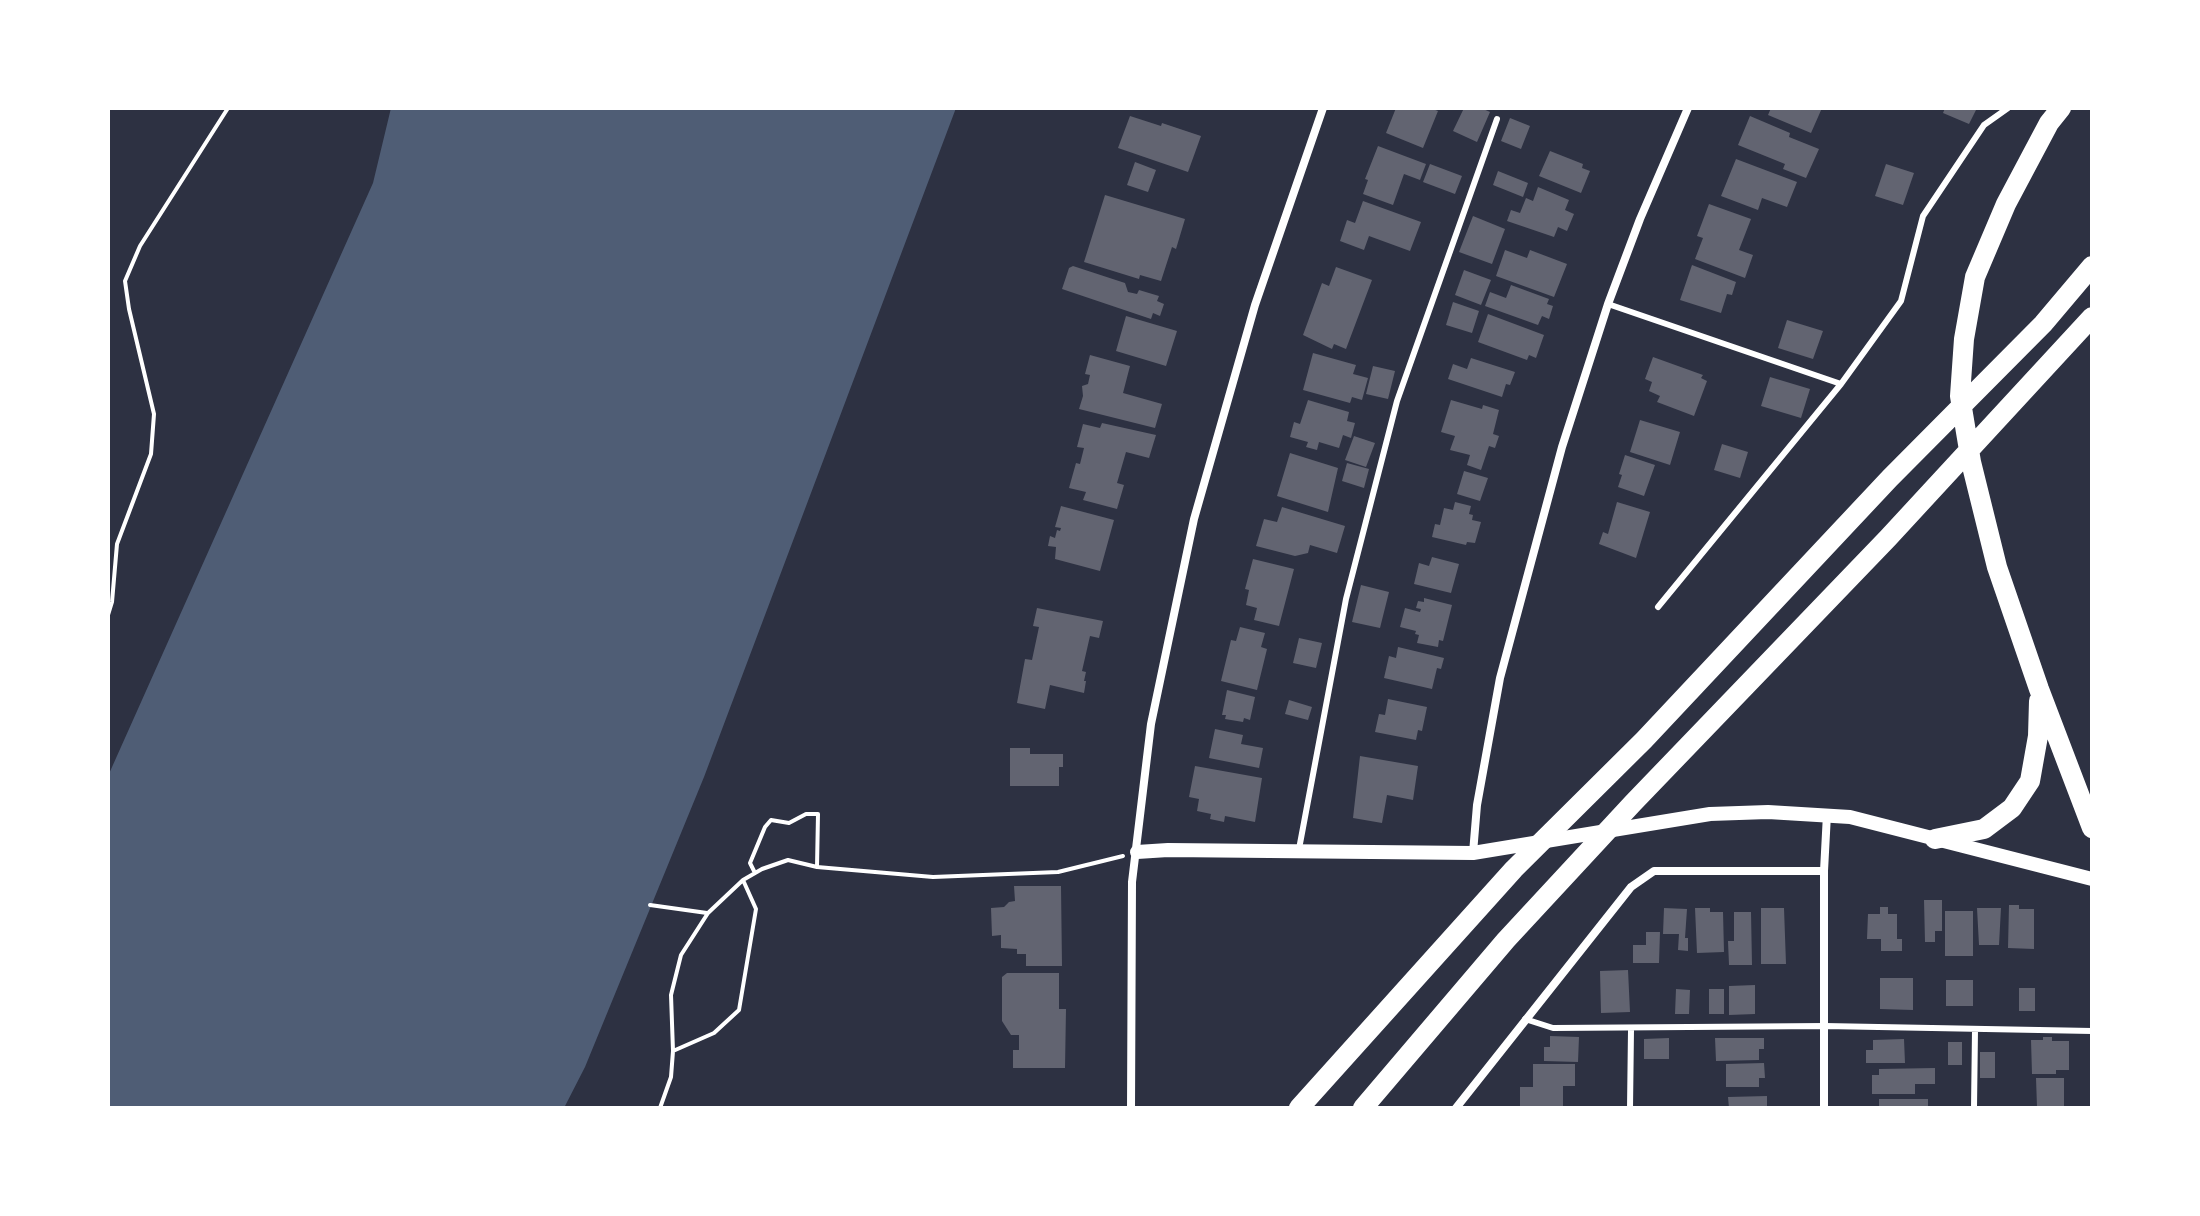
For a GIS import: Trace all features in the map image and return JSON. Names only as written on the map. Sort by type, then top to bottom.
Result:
[{"type":"highway","points":[[2061,108],[2049,123],[2006,204],[1975,277],[1964,339],[1960,396],[1971,462],[1997,567],[2092,828]]},
{"type":"highway","points":[[1299,1108],[1514,869],[1644,740],[1890,478],[2043,324],[2092,266]]},
{"type":"highway","points":[[1363,1108],[1506,940],[1888,538],[2092,317]]},
{"type":"highway","points":[[1935,839],[1984,829],[2012,808],[2030,781],[2038,736],[2039,689]]},
{"type":"street","points":[[1131,1108],[1132,882],[1151,724],[1194,519],[1255,305],[1323,108]]},
{"type":"street","points":[[1473,853],[1477,805],[1500,678],[1562,447],[1608,304],[1688,108]]},
{"type":"street","points":[[1137,852],[1473,853],[1710,814],[1768,812],[1850,817],[2092,879]]},
{"type":"street","points":[[1824,1108],[1824,871],[1827,814]]},
{"type":"street","points":[[1456,1108],[1631,887],[1654,871],[1824,871]]},
{"type":"lane","points":[[1658,607],[1841,384],[1901,301],[1923,216],[1984,125],[2008,108]]},
{"type":"lane","points":[[1299,853],[1346,599],[1397,401],[1497,119]]},
{"type":"lane","points":[[1608,304],[1841,384]]},
{"type":"lane","points":[[1525,1019],[1553,1028],[1631,1030],[1825,1026],[2092,1031]]},
{"type":"lane","points":[[1630,1108],[1631,1030]]},
{"type":"lane","points":[[1974,1108],[1975,1030]]},
{"type":"path","points":[[108,615],[117,544],[151,454],[154,414],[125,281],[140,246],[228,108]]},
{"type":"path","points":[[755,873],[750,863],[771,820],[789,823],[806,814],[818,814],[817,867]]},
{"type":"path","points":[[660,1108],[671,1077],[671,995],[681,955],[708,913],[743,880],[755,873],[788,860],[817,867],[933,877],[1058,872],[1137,852]]},
{"type":"path","points":[[673,1051],[714,1033],[739,1010],[756,909],[743,880]]},
{"type":"path","points":[[650,905],[708,913]]},
{"type":"water","points":[[391,108],[956,108],[704,777],[585,1067],[564,1108],[108,1108],[108,776],[373,183]]},
{"type":"building","points":[[1396,108],[1430,108],[1438,111],[1423,148],[1386,133]]},
{"type":"building","points":[[1464,108],[1481,108],[1490,112],[1477,142],[1453,131]]},
{"type":"building","points":[[1771,108],[1822,108],[1811,133],[1768,115]]},
{"type":"building","points":[[1945,108],[1977,108],[1969,124],[1943,113]]},
{"type":"building","points":[[1130,116],[1201,136],[1188,172],[1118,148]]},
{"type":"building","points":[[1750,116],[1819,149],[1806,178],[1783,169],[1785,164],[1738,145]]},
{"type":"building","points":[[1510,118],[1530,126],[1521,149],[1501,141]]},
{"type":"building","points":[[1378,146],[1426,164],[1420,180],[1404,174],[1393,205],[1363,194],[1368,180],[1365,179]]},
{"type":"building","points":[[1550,151],[1583,164],[1582,168],[1590,171],[1581,193],[1539,176]]},
{"type":"building","points":[[1736,159],[1797,182],[1787,207],[1762,198],[1758,210],[1721,196]]},
{"type":"building","points":[[1135,162],[1156,170],[1148,192],[1127,185]]},
{"type":"building","points":[[1430,164],[1462,176],[1455,194],[1423,182]]},
{"type":"building","points":[[1886,164],[1914,173],[1903,205],[1875,196]]},
{"type":"building","points":[[1498,171],[1528,183],[1523,197],[1493,185]]},
{"type":"building","points":[[1538,187],[1569,200],[1565,210],[1574,214],[1567,231],[1558,227],[1554,237],[1507,221],[1511,210],[1520,213],[1526,198],[1533,201]]},
{"type":"building","points":[[1105,195],[1185,219],[1176,249],[1172,247],[1161,281],[1140,275],[1139,279],[1084,262]]},
{"type":"building","points":[[1363,201],[1421,222],[1410,251],[1369,236],[1364,250],[1340,241],[1347,220],[1355,223]]},
{"type":"building","points":[[1709,204],[1751,219],[1739,250],[1753,255],[1745,278],[1695,259],[1703,238],[1697,236]]},
{"type":"building","points":[[1473,216],[1505,229],[1492,264],[1459,252]]},
{"type":"building","points":[[1505,250],[1527,258],[1530,250],[1567,264],[1554,297],[1496,276]]},
{"type":"building","points":[[1692,265],[1736,282],[1732,295],[1727,294],[1721,313],[1680,300]]},
{"type":"building","points":[[1073,266],[1125,283],[1128,292],[1137,294],[1139,290],[1159,296],[1157,301],[1164,304],[1160,316],[1153,313],[1151,319],[1062,289],[1069,268]]},
{"type":"building","points":[[1336,267],[1372,280],[1346,349],[1334,344],[1332,349],[1303,335],[1322,283],[1329,286]]},
{"type":"building","points":[[1464,270],[1491,280],[1481,305],[1455,295]]},
{"type":"building","points":[[1511,285],[1549,299],[1547,304],[1553,306],[1549,319],[1542,316],[1538,325],[1485,306],[1490,292],[1506,298]]},
{"type":"building","points":[[1453,302],[1479,311],[1472,333],[1446,325]]},
{"type":"building","points":[[1488,314],[1544,335],[1536,358],[1529,355],[1527,360],[1478,342]]},
{"type":"building","points":[[1126,316],[1177,331],[1166,366],[1116,351]]},
{"type":"building","points":[[1787,320],[1823,331],[1813,359],[1778,348]]},
{"type":"building","points":[[1313,353],[1356,365],[1353,374],[1368,378],[1362,400],[1352,397],[1350,403],[1303,390]]},
{"type":"building","points":[[1090,355],[1130,366],[1123,393],[1162,404],[1155,428],[1079,409],[1082,386],[1088,384],[1090,375],[1085,374]]},
{"type":"building","points":[[1653,357],[1703,375],[1701,378],[1707,381],[1694,416],[1657,402],[1660,396],[1649,391],[1652,382],[1645,379]]},
{"type":"building","points":[[1471,358],[1515,372],[1510,385],[1506,384],[1502,397],[1448,379],[1453,364],[1467,369]]},
{"type":"building","points":[[1373,366],[1395,371],[1388,399],[1366,394]]},
{"type":"building","points":[[1770,377],[1810,389],[1801,418],[1761,406]]},
{"type":"building","points":[[1308,400],[1349,412],[1347,421],[1355,423],[1351,438],[1343,435],[1339,448],[1319,442],[1317,450],[1306,447],[1308,442],[1290,437],[1294,422],[1300,424]]},
{"type":"building","points":[[1451,400],[1482,409],[1483,405],[1499,410],[1493,434],[1499,436],[1495,448],[1489,446],[1481,470],[1467,465],[1470,455],[1450,450],[1455,436],[1441,432]]},
{"type":"building","points":[[1640,420],[1680,432],[1670,465],[1630,452]]},
{"type":"building","points":[[1102,423],[1156,435],[1149,458],[1126,452],[1117,483],[1124,485],[1117,509],[1083,500],[1086,492],[1069,488],[1084,448],[1077,447],[1083,424],[1100,428]]},
{"type":"building","points":[[1354,436],[1375,443],[1366,467],[1345,460]]},
{"type":"building","points":[[1722,444],[1748,452],[1740,478],[1714,470]]},
{"type":"building","points":[[1290,453],[1338,468],[1328,512],[1277,496]]},
{"type":"building","points":[[1625,455],[1655,465],[1644,496],[1618,487]]},
{"type":"building","points":[[1347,463],[1369,469],[1364,488],[1342,481]]},
{"type":"building","points":[[1464,471],[1488,478],[1480,501],[1457,494]]},
{"type":"building","points":[[1455,502],[1471,506],[1469,514],[1473,515],[1472,520],[1481,522],[1475,543],[1467,542],[1466,545],[1432,537],[1435,524],[1440,525],[1444,508],[1453,510]]},
{"type":"building","points":[[1617,502],[1650,512],[1636,558],[1599,544],[1603,532],[1608,534]]},
{"type":"building","points":[[1061,506],[1114,520],[1100,571],[1055,559],[1056,547],[1048,546],[1050,536],[1055,538],[1057,530],[1061,528],[1055,527]]},
{"type":"building","points":[[1282,507],[1345,526],[1337,553],[1310,545],[1308,553],[1295,556],[1256,546],[1264,519],[1277,522]]},
{"type":"building","points":[[1432,557],[1459,564],[1451,593],[1414,584],[1419,563],[1429,566]]},
{"type":"building","points":[[1253,559],[1294,569],[1279,626],[1254,620],[1257,608],[1246,605],[1249,590],[1245,589]]},
{"type":"building","points":[[1361,585],[1389,592],[1380,628],[1352,622]]},
{"type":"building","points":[[1424,598],[1452,605],[1443,641],[1439,640],[1438,647],[1417,643],[1419,635],[1415,634],[1416,631],[1400,627],[1405,608],[1420,612],[1421,609],[1416,608],[1418,601],[1424,602]]},
{"type":"building","points":[[1037,608],[1103,621],[1099,638],[1090,636],[1082,671],[1086,672],[1084,693],[1050,685],[1045,709],[1017,703],[1025,659],[1032,660],[1039,627],[1033,626]]},
{"type":"building","points":[[1240,627],[1265,633],[1261,647],[1267,649],[1257,690],[1221,681],[1231,640],[1236,641]]},
{"type":"building","points":[[1299,638],[1322,643],[1316,668],[1293,663]]},
{"type":"building","points":[[1398,647],[1444,658],[1441,669],[1437,668],[1432,689],[1384,678],[1389,656],[1396,658]]},
{"type":"building","points":[[1227,690],[1255,697],[1250,720],[1225,719],[1226,715],[1222,715]]},
{"type":"building","points":[[1388,699],[1427,707],[1422,731],[1418,730],[1416,740],[1375,732],[1379,714],[1385,715]]},
{"type":"building","points":[[1289,700],[1312,707],[1308,720],[1285,714]]},
{"type":"building","points":[[1215,729],[1243,735],[1241,744],[1263,748],[1259,768],[1209,758]]},
{"type":"building","points":[[1010,748],[1030,748],[1030,754],[1063,754],[1059,786],[1010,786]]},
{"type":"building","points":[[1360,756],[1418,766],[1413,800],[1387,795],[1382,823],[1353,818]]},
{"type":"building","points":[[1195,766],[1262,778],[1255,822],[1225,816],[1224,822],[1210,819],[1211,814],[1197,811],[1199,799],[1189,797]]},
{"type":"building","points":[[1014,886],[1061,886],[1062,966],[1026,966],[1026,954],[1017,954],[1017,949],[1001,948],[1001,935],[992,936],[991,908],[1004,907],[1015,901]]},
{"type":"building","points":[[1924,900],[1942,900],[1942,931],[1935,931],[1935,942],[1925,942]]},
{"type":"building","points":[[2009,905],[2034,909],[2034,949],[2008,948]]},
{"type":"building","points":[[1880,907],[1888,907],[1888,914],[1897,914],[1897,939],[1902,939],[1902,951],[1881,951],[1881,939],[1867,939],[1868,914],[1880,914]]},
{"type":"building","points":[[1664,908],[1687,909],[1685,938],[1688,938],[1688,951],[1678,950],[1679,934],[1663,934]]},
{"type":"building","points":[[1695,908],[1723,912],[1724,952],[1697,953]]},
{"type":"building","points":[[1761,908],[1784,908],[1786,964],[1761,964]]},
{"type":"building","points":[[1977,908],[2001,908],[1999,945],[1979,945]]},
{"type":"building","points":[[1945,911],[1973,911],[1973,956],[1945,956]]},
{"type":"building","points":[[1734,912],[1751,912],[1752,965],[1729,965],[1728,941],[1734,941]]},
{"type":"building","points":[[1646,932],[1660,932],[1659,963],[1633,963],[1633,945],[1646,945]]},
{"type":"building","points":[[1628,970],[1630,1012],[1601,1013],[1600,971]]},
{"type":"building","points":[[1007,973],[1059,973],[1059,1009],[1066,1009],[1065,1068],[1013,1068],[1013,1050],[1019,1050],[1019,1035],[1011,1035],[1002,1021],[1002,977]]},
{"type":"building","points":[[1880,978],[1913,978],[1913,1010],[1880,1009]]},
{"type":"building","points":[[1946,980],[1973,980],[1973,1006],[1946,1006]]},
{"type":"building","points":[[1755,985],[1755,1014],[1729,1015],[1729,986]]},
{"type":"building","points":[[2019,988],[2035,988],[2035,1011],[2019,1011]]},
{"type":"building","points":[[1676,989],[1690,990],[1689,1014],[1675,1014]]},
{"type":"building","points":[[1709,989],[1724,989],[1724,1014],[1709,1014]]},
{"type":"building","points":[[1550,1036],[1579,1037],[1578,1062],[1544,1061],[1544,1047],[1550,1047]]},
{"type":"building","points":[[2043,1037],[2052,1037],[2052,1041],[2069,1041],[2069,1070],[2056,1070],[2056,1074],[2032,1074],[2031,1040],[2043,1040]]},
{"type":"building","points":[[1669,1038],[1669,1059],[1644,1059],[1644,1039]]},
{"type":"building","points":[[1715,1038],[1764,1038],[1764,1049],[1759,1049],[1759,1060],[1716,1061]]},
{"type":"building","points":[[1904,1039],[1905,1063],[1866,1063],[1866,1050],[1873,1050],[1873,1040]]},
{"type":"building","points":[[1948,1042],[1962,1042],[1962,1065],[1948,1065]]},
{"type":"building","points":[[1980,1052],[1995,1052],[1995,1078],[1980,1078]]},
{"type":"building","points":[[1764,1063],[1765,1078],[1759,1078],[1759,1087],[1726,1087],[1726,1064]]},
{"type":"building","points":[[1533,1064],[1575,1064],[1575,1086],[1563,1086],[1563,1108],[1520,1108],[1520,1087],[1533,1087]]},
{"type":"building","points":[[1935,1068],[1935,1084],[1915,1084],[1915,1094],[1872,1094],[1872,1075],[1879,1075],[1879,1069]]},
{"type":"building","points":[[2036,1078],[2064,1078],[2064,1107],[2037,1107]]},
{"type":"building","points":[[1767,1096],[1767,1108],[1729,1108],[1728,1097]]},
{"type":"building","points":[[1879,1099],[1928,1099],[1928,1108],[1879,1108]]}]
